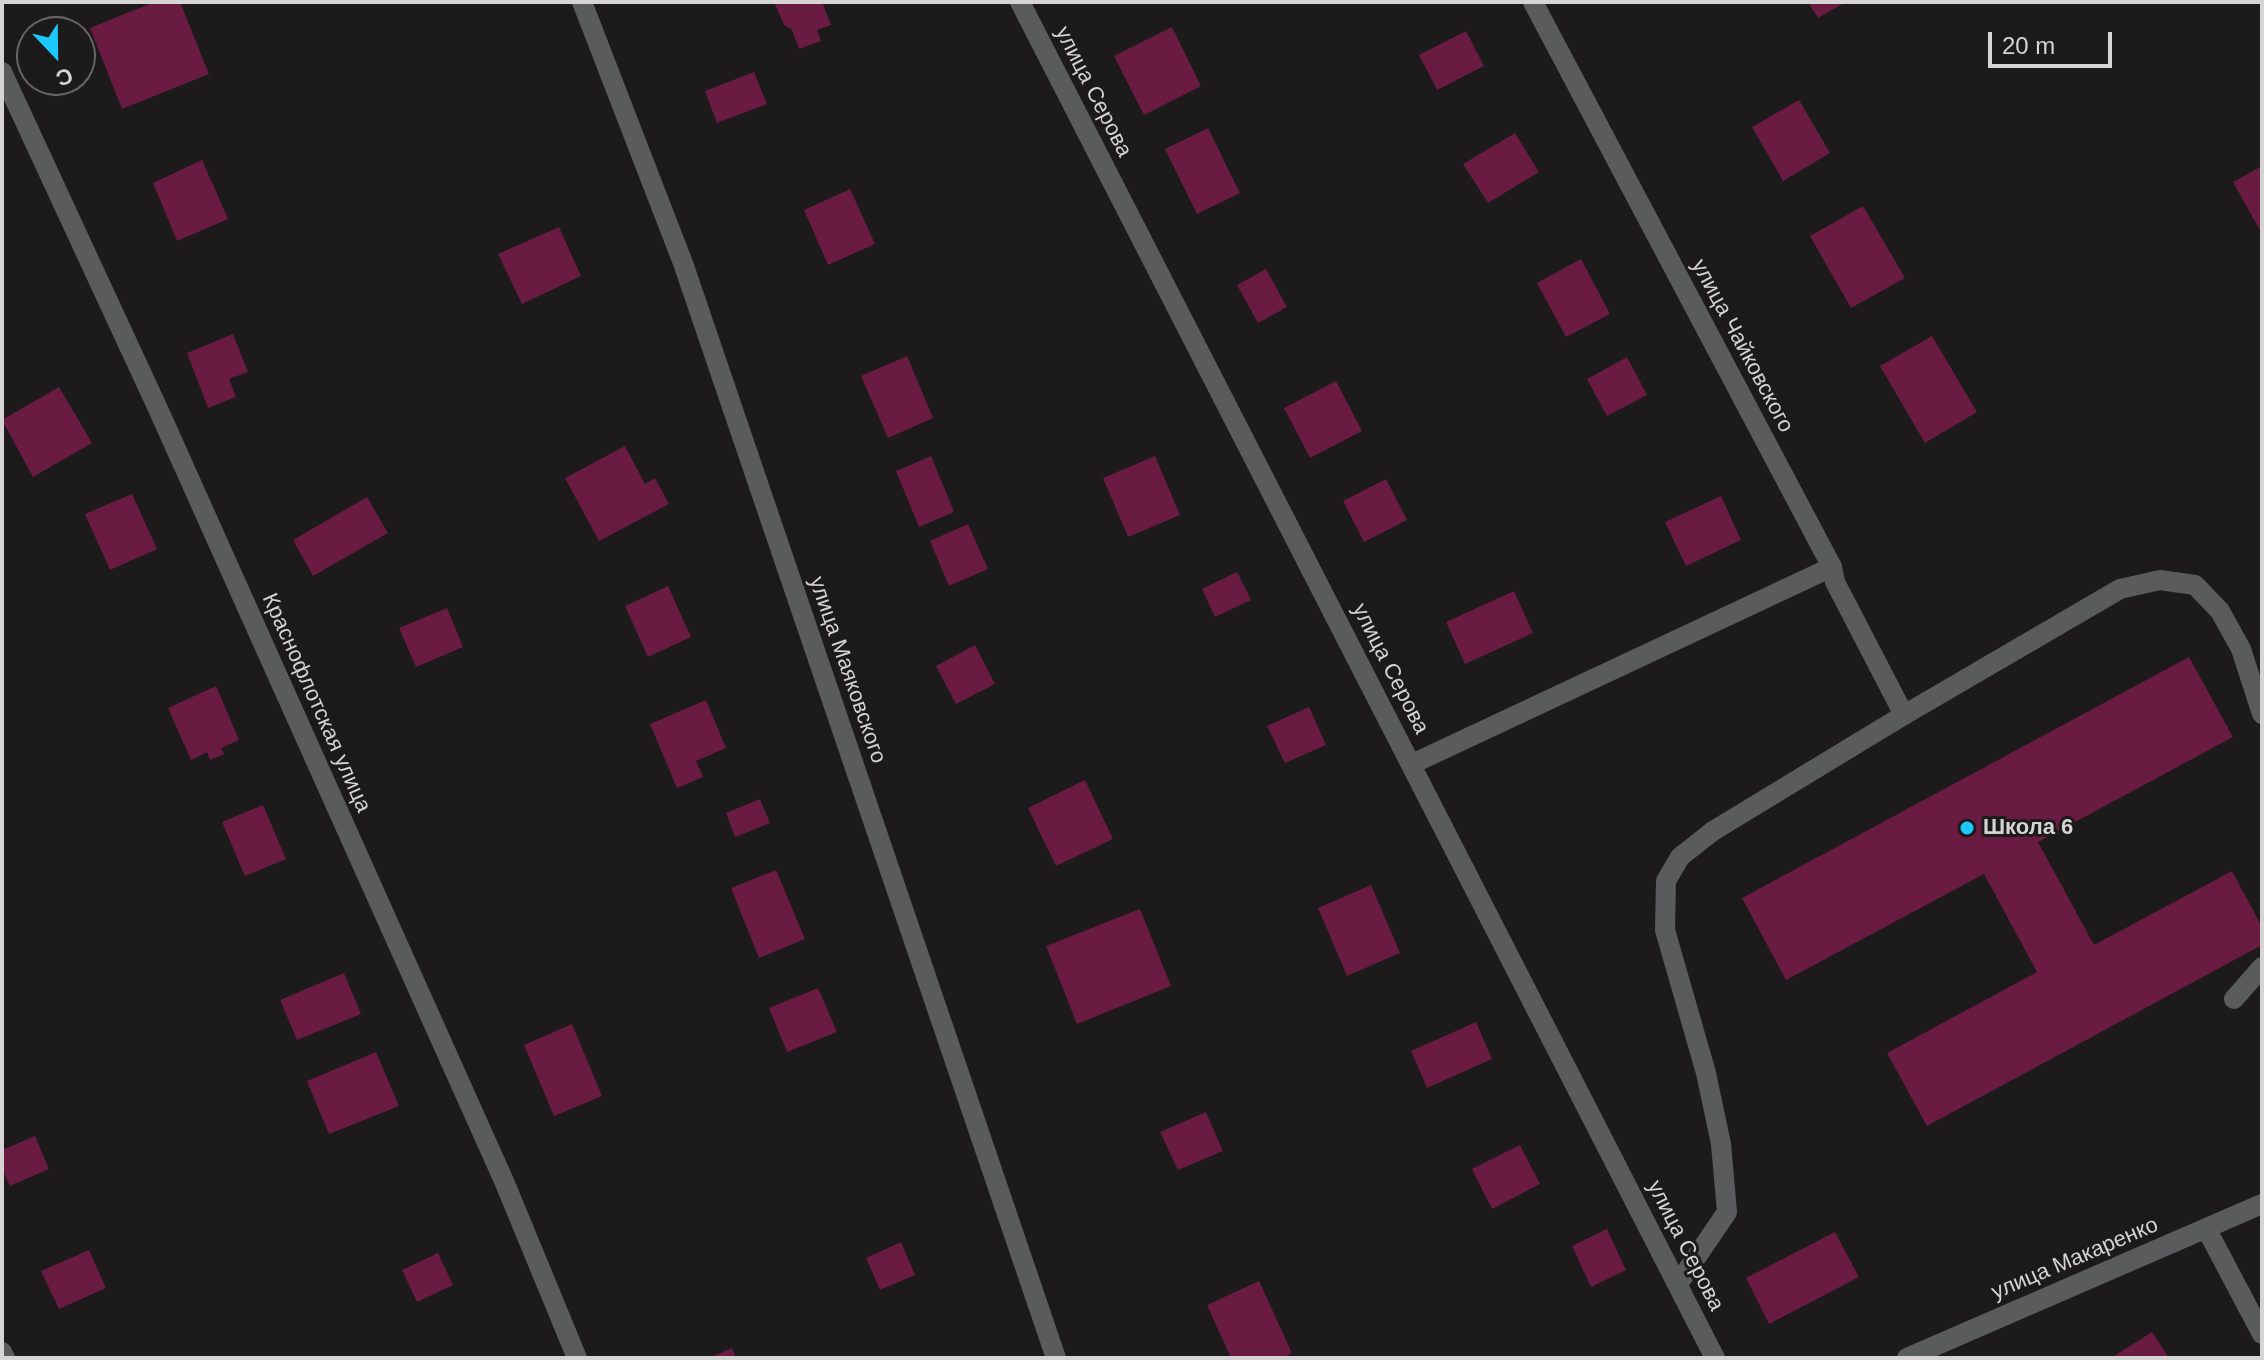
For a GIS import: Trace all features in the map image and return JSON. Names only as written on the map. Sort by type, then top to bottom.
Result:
[{"type":"street","name":"улица Маяковского","points":[[582,2],[683,263],[1056,1358]]},
{"type":"street","name":"улица Серова","points":[[1020,2],[1715,1358]]},
{"type":"street","name":"улица Чайковского","points":[[1533,2],[1832,567],[1835,582],[1904,715]]},
{"type":"street","name":"Краснофлотская улица","points":[[2,72],[159,411],[491,1152],[577,1358]]},
{"type":"street","points":[[1412,764],[1832,567]]},
{"type":"street","points":[[1678,1284],[1727,1212],[1721,1144],[1706,1073],[1665,930],[1666,881],[1680,857],[1713,831],[2120,589],[2160,580],[2195,585],[2220,611],[2241,649],[2262,714]]},
{"type":"street","points":[[2234,999],[2262,967]]},
{"type":"street","name":"улица Макаренко","points":[[1907,1358],[2262,1204]]},
{"type":"street","points":[[2207,1230],[2262,1334]]},
{"type":"street","points":[[2,1352],[5,1358]]},
{"type":"building","points":[[154,2],[180,2],[209,74],[122,109],[96,43],[96,26]]},
{"type":"building","points":[[774,2],[822,2],[831,25],[817,30],[821,41],[799,49],[792,30],[784,25]]},
{"type":"building","points":[[1808,2],[1846,2],[1818,18]]},
{"type":"building","points":[[1172,27],[1201,86],[1144,115],[1114,56]]},
{"type":"building","points":[[1466,31],[1484,66],[1437,90],[1419,55]]},
{"type":"building","points":[[754,72],[767,104],[717,123],[705,91]]},
{"type":"building","points":[[1799,100],[1830,153],[1783,181],[1752,127]]},
{"type":"building","points":[[1208,128],[1240,193],[1197,214],[1165,149]]},
{"type":"building","points":[[1515,133],[1539,172],[1488,203],[1463,164]]},
{"type":"building","points":[[202,160],[228,219],[177,241],[153,183]]},
{"type":"building","points":[[2262,166],[2262,234],[2233,182]]},
{"type":"building","points":[[850,189],[875,244],[828,265],[804,210]]},
{"type":"building","points":[[1863,206],[1905,278],[1851,308],[1810,236]]},
{"type":"building","points":[[559,227],[581,276],[522,304],[498,254]]},
{"type":"building","points":[[1581,259],[1610,314],[1566,337],[1537,283]]},
{"type":"building","points":[[1266,269],[1287,307],[1258,323],[1237,285]]},
{"type":"building","points":[[233,334],[248,372],[229,379],[236,397],[208,408],[187,353]]},
{"type":"building","points":[[1932,336],[1977,412],[1925,443],[1880,366]]},
{"type":"building","points":[[907,356],[933,418],[888,438],[861,376]]},
{"type":"building","points":[[1627,357],[1647,395],[1607,416],[1587,379]]},
{"type":"building","points":[[1336,381],[1362,431],[1310,458],[1284,408]]},
{"type":"building","points":[[59,387],[92,443],[33,477],[2,420]]},
{"type":"building","points":[[625,446],[645,484],[655,478],[669,504],[599,541],[565,478]]},
{"type":"building","points":[[931,456],[954,512],[919,527],[896,471]]},
{"type":"building","points":[[1155,456],[1180,515],[1128,537],[1103,478]]},
{"type":"building","points":[[1386,479],[1407,520],[1364,542],[1343,501]]},
{"type":"building","points":[[132,494],[157,549],[110,570],[85,514]]},
{"type":"building","points":[[1721,496],[1741,540],[1686,566],[1665,522]]},
{"type":"building","points":[[367,497],[388,533],[313,576],[293,540]]},
{"type":"building","points":[[968,524],[988,569],[949,586],[930,541]]},
{"type":"building","points":[[1237,572],[1251,600],[1215,617],[1202,589]]},
{"type":"building","points":[[668,586],[691,637],[648,657],[625,606]]},
{"type":"building","points":[[1514,591],[1533,633],[1465,664],[1446,622]]},
{"type":"building","points":[[447,608],[463,647],[416,667],[399,628]]},
{"type":"building","points":[[975,645],[995,684],[956,704],[936,666]]},
{"type":"building","points":[[2189,657],[2233,737],[2038,842],[2094,945],[2232,871],[2262,927],[2262,945],[1927,1126],[1887,1053],[2037,972],[1984,874],[1786,980],[1742,898]]},
{"type":"building","points":[[216,686],[239,740],[221,748],[224,754],[210,760],[207,752],[191,760],[168,708]]},
{"type":"building","points":[[706,700],[726,748],[696,761],[703,777],[677,788],[650,724]]},
{"type":"building","points":[[1309,707],[1326,745],[1285,763],[1267,726]]},
{"type":"building","points":[[1085,780],[1113,839],[1056,866],[1028,808]]},
{"type":"building","points":[[760,799],[770,823],[735,837],[726,813]]},
{"type":"building","points":[[263,805],[286,859],[245,876],[222,822]]},
{"type":"building","points":[[776,870],[805,939],[759,958],[731,888]]},
{"type":"building","points":[[1371,885],[1400,953],[1347,976],[1318,908]]},
{"type":"building","points":[[1140,909],[1171,986],[1077,1024],[1046,946]]},
{"type":"building","points":[[344,973],[361,1014],[297,1040],[280,1000]]},
{"type":"building","points":[[818,988],[837,1032],[787,1052],[769,1008]]},
{"type":"building","points":[[1476,1022],[1492,1059],[1427,1088],[1411,1051]]},
{"type":"building","points":[[572,1024],[602,1096],[554,1116],[524,1045]]},
{"type":"building","points":[[376,1052],[399,1106],[329,1134],[307,1081]]},
{"type":"building","points":[[1206,1112],[1223,1151],[1178,1170],[1160,1132]]},
{"type":"building","points":[[35,1136],[49,1169],[10,1186],[2,1169],[2,1150]]},
{"type":"building","points":[[1520,1145],[1540,1184],[1492,1209],[1472,1169]]},
{"type":"building","points":[[1607,1229],[1626,1270],[1591,1287],[1572,1246]]},
{"type":"building","points":[[1835,1232],[1859,1277],[1769,1324],[1746,1278]]},
{"type":"building","points":[[901,1242],[915,1275],[880,1290],[866,1258]]},
{"type":"building","points":[[89,1250],[106,1288],[59,1309],[41,1271]]},
{"type":"building","points":[[438,1253],[453,1285],[417,1302],[402,1270]]},
{"type":"building","points":[[1259,1281],[1292,1353],[1282,1358],[1231,1358],[1207,1305]]},
{"type":"building","points":[[2152,1332],[2169,1358],[2111,1358]]},
{"type":"building","points":[[732,1348],[736,1358],[709,1358]]},
{"type":"place","name":"Школа 6","points":[[1967,828]]}]
